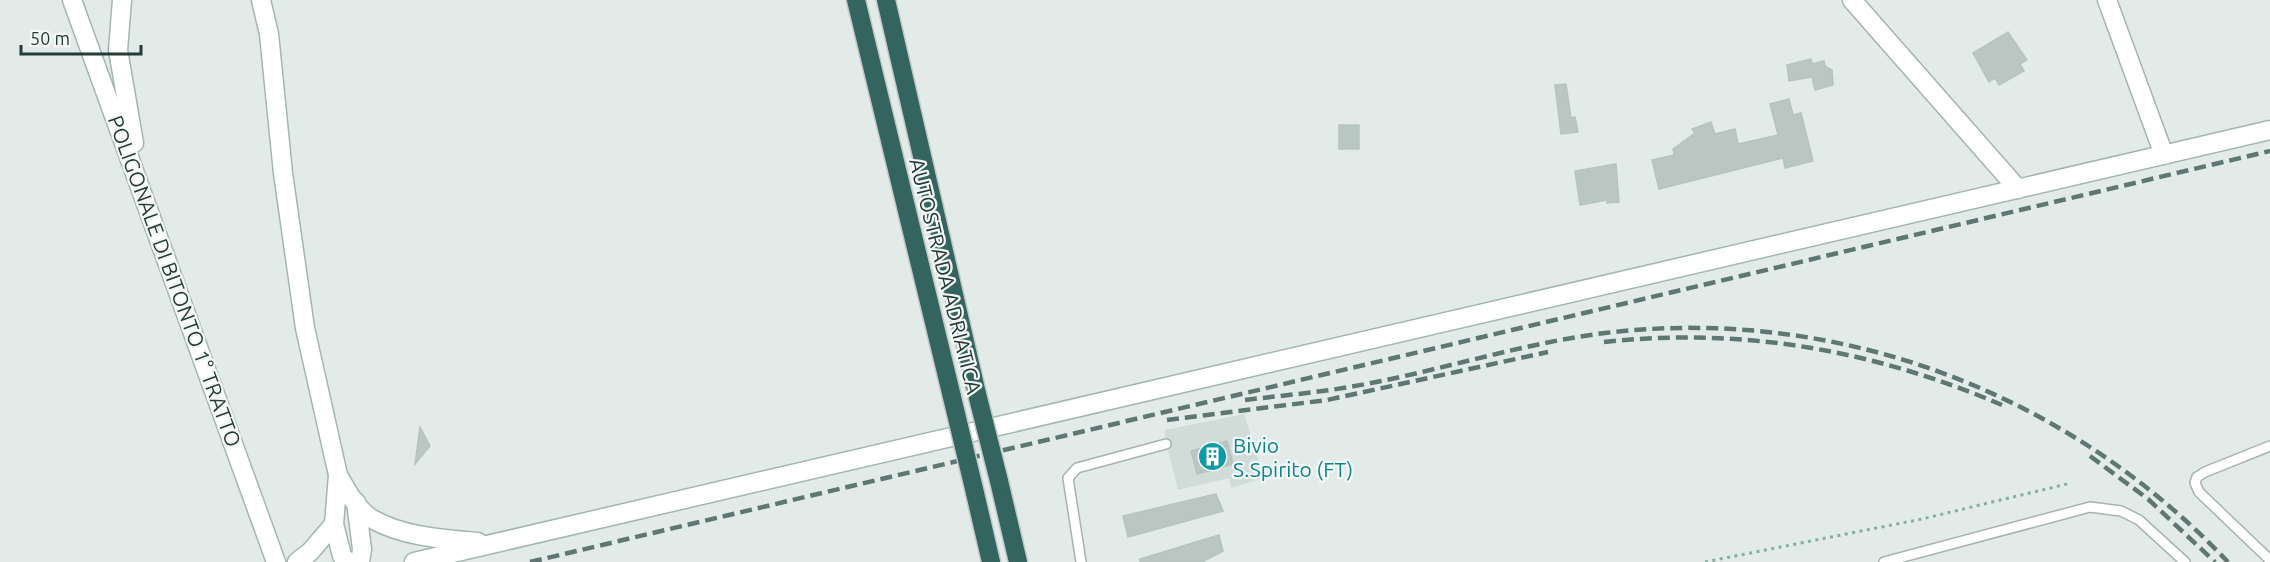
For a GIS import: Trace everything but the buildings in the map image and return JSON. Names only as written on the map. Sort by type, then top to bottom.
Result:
[{"type":"highway","name":"AUTOSTRADA ADRIATICA","points":[[856,0],[991,562]]},
{"type":"highway","name":"AUTOSTRADA ADRIATICA","points":[[886,0],[1018,562]]},
{"type":"main road","name":"POLIGONALE DI BITONTO 1° TRATTO","points":[[72,0],[274,557]]},
{"type":"main road","points":[[122,0],[118,50],[142,189]]},
{"type":"main road","points":[[261,0],[269,34],[283,173],[305,328],[338,475],[334,524],[342,556],[348,562]]},
{"type":"main road","points":[[1852,0],[2018,189]]},
{"type":"main road","points":[[2107,0],[2164,155]]},
{"type":"main road","points":[[414,562],[2270,130]]},
{"type":"main road","points":[[338,475],[356,502],[371,519],[423,537],[495,543]]},
{"type":"main road","points":[[356,502],[362,549],[360,562]]},
{"type":"main road","points":[[297,562],[310,552],[334,524]]},
{"type":"lane","points":[[1081,562],[1068,478],[1077,468],[1166,444]]},
{"type":"lane","points":[[2270,446],[2205,472],[2198,477],[2195,483],[2199,492],[2270,560]]},
{"type":"lane","points":[[1884,562],[2090,507],[2121,511],[2139,520],[2185,562]]},
{"type":"path","points":[[1705,562],[1922,519],[2071,483]]},
{"type":"shaded area","points":[[1244,414],[1264,478],[1231,488],[1229,478],[1178,490],[1165,430]]},
{"type":"railway","points":[[530,562],[2270,151]]},
{"type":"railway","points":[[1245,400],[1366,384],[1545,343],[1605,333],[1692,328],[1778,333],[1862,348],[1943,373],[2021,407],[2095,451],[2165,502],[2228,562]]},
{"type":"railway","points":[[1604,342],[1655,338],[1706,338],[1807,347],[1905,370],[2002,405]]},
{"type":"railway","points":[[1167,420],[1327,400],[1548,352]]},
{"type":"railway","points":[[2090,456],[2148,499],[2215,562]]},
{"type":"place","name":"Bivio S.Spirito (FT)","points":[[1212,457]]}]
